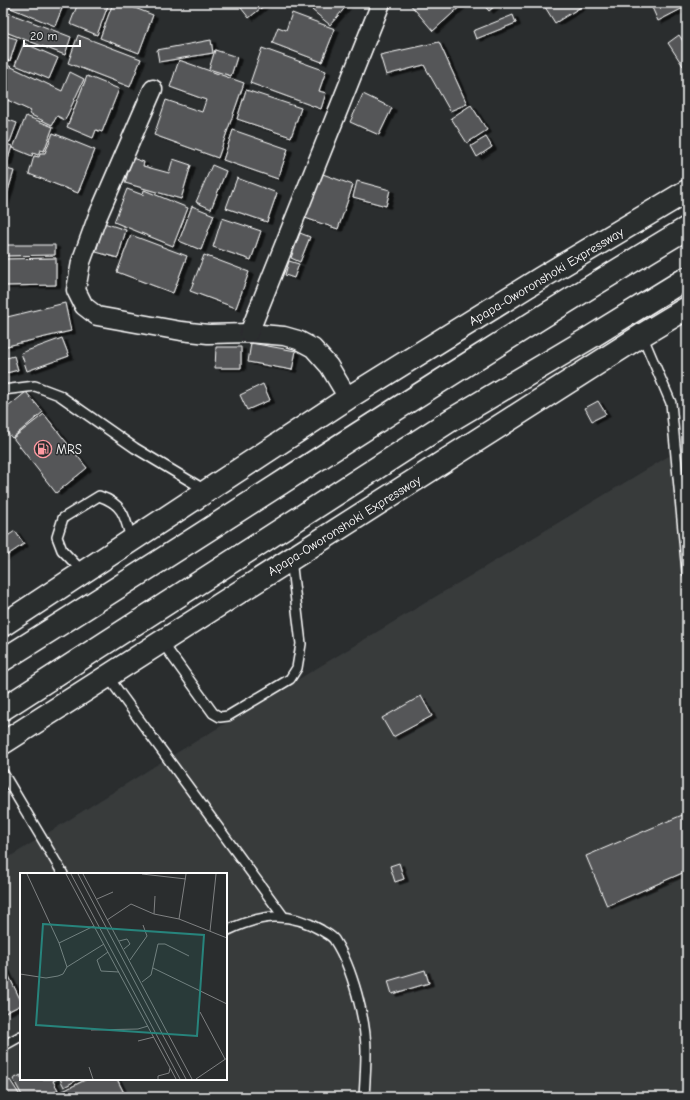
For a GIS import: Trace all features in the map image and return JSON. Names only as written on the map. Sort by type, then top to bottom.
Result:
[{"type":"main road","name":"Apapa-Oworonshoki Expressway","points":[[3,625],[84,573],[131,539],[348,398],[541,278],[687,191]]},
{"type":"main road","points":[[3,660],[262,497],[414,397],[687,228]]},
{"type":"main road","points":[[3,709],[451,420],[687,278]]},
{"type":"main road","name":"Apapa-Oworonshoki Expressway","points":[[3,744],[642,335],[687,308]]},
{"type":"street","points":[[249,333],[381,3]]},
{"type":"street","points":[[153,89],[97,218],[81,262],[76,290],[84,306],[97,316],[181,332],[208,334],[249,333],[284,336],[298,340],[313,348],[329,366],[348,398]]},
{"type":"lane","points":[[642,335],[671,403],[687,572]]},
{"type":"lane","points":[[3,390],[34,386],[59,395],[135,448],[206,491]]},
{"type":"lane","points":[[84,573],[62,550],[57,536],[63,518],[99,496],[112,500],[124,513],[131,539]]},
{"type":"lane","points":[[162,642],[213,713],[220,717],[228,716],[290,679],[297,668],[301,644],[291,559]]},
{"type":"lane","points":[[108,678],[283,916]]},
{"type":"lane","points":[[3,773],[62,873]]},
{"type":"lane","points":[[227,931],[257,918],[283,916],[312,924],[335,939],[349,972],[362,1014],[366,1050],[364,1097]]},
{"type":"lane","points":[[3,1046],[20,1037]]},
{"type":"shaded area","points":[[687,445],[687,1097],[3,1097],[3,861],[158,764]]},
{"type":"building","points":[[3,3],[54,3],[63,6],[55,26],[3,5]]},
{"type":"building","points":[[78,3],[109,3],[97,35],[70,24]]},
{"type":"building","points":[[113,3],[122,3],[153,15],[139,53],[100,38]]},
{"type":"building","points":[[247,3],[267,3],[249,18],[241,8]]},
{"type":"building","points":[[319,3],[349,3],[330,25],[312,10]]},
{"type":"building","points":[[409,3],[464,3],[433,31]]},
{"type":"building","points":[[482,3],[496,3],[497,4],[489,11]]},
{"type":"building","points":[[552,3],[578,3],[581,7],[555,23],[545,7]]},
{"type":"building","points":[[650,3],[687,3],[687,6],[658,21]]},
{"type":"building","points":[[3,11],[71,37],[65,55],[3,31]]},
{"type":"building","points":[[292,13],[335,29],[322,62],[272,43],[278,27],[286,30]]},
{"type":"building","points":[[513,15],[516,23],[476,39],[473,31]]},
{"type":"building","points":[[3,35],[17,39],[10,61],[3,59]]},
{"type":"building","points":[[78,35],[141,59],[130,87],[68,63]]},
{"type":"building","points":[[679,35],[687,47],[687,63],[683,66],[668,43]]},
{"type":"building","points":[[211,40],[213,53],[159,62],[157,50]]},
{"type":"building","points":[[439,42],[467,104],[450,111],[424,65],[386,75],[380,55]]},
{"type":"building","points":[[24,43],[58,58],[49,79],[15,65]]},
{"type":"building","points":[[262,48],[326,71],[319,91],[326,93],[321,109],[250,83]]},
{"type":"building","points":[[215,50],[237,57],[231,76],[209,69]]},
{"type":"building","points":[[179,60],[244,83],[218,158],[154,135],[166,100],[202,112],[206,100],[170,87]]},
{"type":"building","points":[[3,63],[62,91],[70,72],[84,79],[65,120],[57,116],[52,125],[29,114],[31,111],[3,98]]},
{"type":"building","points":[[87,76],[119,89],[102,132],[96,130],[93,138],[67,127]]},
{"type":"building","points":[[246,90],[301,108],[291,137],[237,119]]},
{"type":"building","points":[[363,94],[392,108],[379,135],[350,122]]},
{"type":"building","points":[[471,105],[487,130],[467,143],[451,118]]},
{"type":"building","points":[[26,116],[53,127],[44,151],[40,150],[38,155],[33,153],[32,156],[13,148]]},
{"type":"building","points":[[3,118],[17,123],[10,142],[3,140]]},
{"type":"building","points":[[233,130],[288,149],[278,179],[223,160]]},
{"type":"building","points":[[53,133],[95,150],[78,193],[29,174],[34,156],[39,157],[40,153],[45,153]]},
{"type":"building","points":[[486,137],[492,147],[477,157],[471,146]]},
{"type":"building","points":[[3,143],[12,146],[7,163],[3,162]]},
{"type":"building","points":[[132,158],[144,162],[143,166],[169,173],[173,159],[191,165],[181,199],[125,183]]},
{"type":"building","points":[[212,165],[226,171],[211,209],[196,202]]},
{"type":"building","points":[[3,168],[14,171],[4,204],[3,204]]},
{"type":"building","points":[[320,173],[353,185],[338,229],[305,218]]},
{"type":"building","points":[[237,178],[277,193],[267,222],[226,208]]},
{"type":"building","points":[[357,181],[390,190],[386,206],[353,197]]},
{"type":"building","points":[[127,189],[143,195],[144,190],[188,208],[173,246],[114,222]]},
{"type":"building","points":[[192,206],[214,215],[201,250],[179,241]]},
{"type":"building","points":[[222,218],[261,231],[251,260],[213,247]]},
{"type":"building","points":[[104,223],[126,230],[118,258],[96,252]]},
{"type":"building","points":[[300,233],[310,237],[300,262],[291,258]]},
{"type":"building","points":[[131,235],[187,256],[173,293],[117,272]]},
{"type":"building","points":[[3,245],[55,245],[55,255],[3,256]]},
{"type":"building","points":[[204,255],[249,272],[236,308],[190,291]]},
{"type":"building","points":[[56,258],[56,285],[3,286],[3,259]]},
{"type":"building","points":[[289,261],[299,264],[294,278],[285,275]]},
{"type":"building","points":[[65,303],[71,331],[3,347],[3,318]]},
{"type":"building","points":[[62,338],[69,356],[27,371],[21,353]]},
{"type":"building","points":[[251,343],[296,351],[292,370],[248,362]]},
{"type":"building","points":[[216,347],[241,347],[241,368],[215,368]]},
{"type":"building","points":[[14,356],[18,370],[3,374],[3,359]]},
{"type":"building","points":[[263,384],[270,400],[247,410],[240,395]]},
{"type":"building","points":[[26,392],[43,412],[12,438],[3,428],[3,411]]},
{"type":"building","points":[[598,401],[606,414],[592,421],[585,408]]},
{"type":"building","points":[[44,414],[87,468],[56,493],[13,438]]},
{"type":"building","points":[[15,531],[24,544],[3,558],[3,539]]},
{"type":"building","points":[[421,696],[432,716],[393,737],[382,718]]},
{"type":"building","points":[[687,813],[687,871],[607,906],[586,856]]},
{"type":"building","points":[[399,863],[404,879],[395,882],[390,866]]},
{"type":"building","points":[[5,968],[20,999],[20,1006],[3,1014],[3,969]]},
{"type":"building","points":[[425,970],[429,983],[392,994],[388,981]]},
{"type":"building","points":[[20,1076],[20,1080],[55,1080],[53,1081],[58,1090],[46,1097],[23,1097],[13,1079]]},
{"type":"building","points":[[10,1080],[21,1097],[3,1097],[3,1085]]},
{"type":"building","points":[[60,1080],[77,1080],[64,1087]]},
{"type":"building","points":[[85,1080],[118,1080],[126,1097],[51,1097]]},
{"type":"place","name":"MRS","points":[[43,449]]}]
